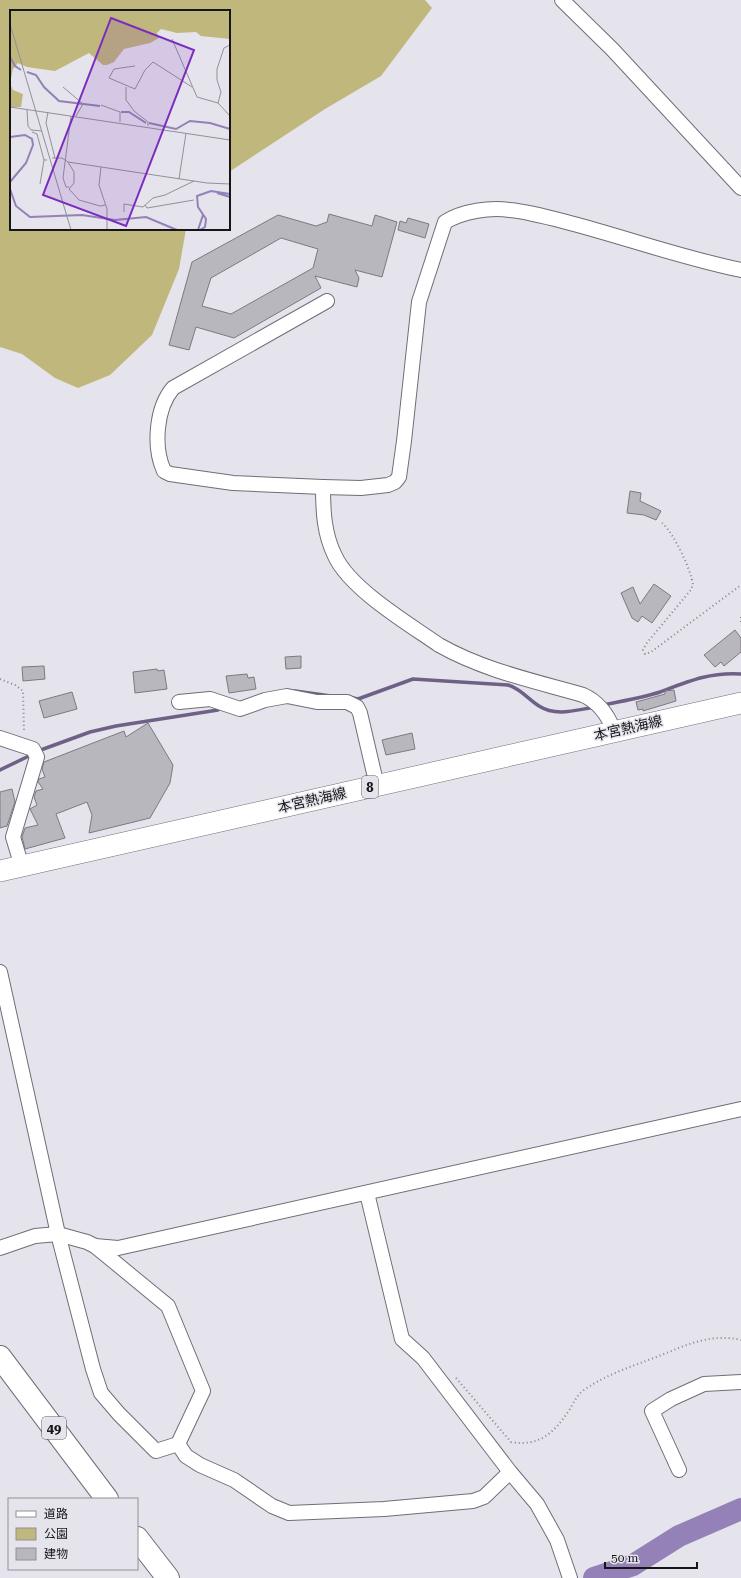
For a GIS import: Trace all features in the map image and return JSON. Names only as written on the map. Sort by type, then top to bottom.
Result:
[{"type":"highway","name":"49","points":[[0,1357],[106,1498]]},
{"type":"highway","points":[[138,1539],[168,1578]]},
{"type":"main road","name":"本宮熱海線","points":[[0,872],[741,703]]},
{"type":"street","points":[[562,0],[612,49],[741,188]]},
{"type":"street","points":[[327,301],[173,388],[164,401],[159,419],[158,455],[164,471],[170,474],[233,483],[361,488],[382,486],[395,482],[399,477],[419,302],[445,222],[453,217],[479,210],[510,210],[588,228],[710,263],[741,270]]},
{"type":"street","points":[[323,487],[323,511],[331,547],[340,566],[361,589],[439,646],[451,652],[497,670],[583,695],[594,700],[610,720],[614,731]]},
{"type":"street","points":[[179,702],[210,699],[240,709],[265,700],[287,696],[317,702],[351,703],[357,707],[360,712],[377,786]]},
{"type":"street","points":[[0,738],[33,750],[38,757],[13,837],[22,866]]},
{"type":"street","points":[[0,972],[58,1234],[93,1369],[101,1393],[119,1414],[156,1451],[178,1444],[203,1391],[168,1306],[94,1246],[87,1242],[58,1234],[35,1236],[0,1248]]},
{"type":"street","points":[[94,1246],[118,1248],[741,1109]]},
{"type":"street","points":[[367,1193],[402,1339],[423,1358],[510,1472],[537,1504],[557,1540],[570,1578]]},
{"type":"street","points":[[679,1470],[652,1411],[671,1399],[704,1384],[741,1382]]},
{"type":"street","points":[[178,1444],[186,1456],[200,1465],[234,1480],[272,1506],[289,1513],[384,1509],[473,1501],[484,1497],[510,1472]]},
{"type":"path","points":[[662,524],[668,528],[675,541],[693,585],[690,591],[646,644],[643,650],[645,654],[651,652],[741,585]]},
{"type":"path","points":[[741,617],[741,625]]},
{"type":"path","points":[[0,679],[15,685],[23,691],[25,748]]},
{"type":"path","points":[[455,1377],[465,1386],[487,1416],[511,1442],[525,1445],[548,1437],[570,1409],[574,1400],[584,1390],[620,1370],[660,1356],[680,1346],[702,1339],[719,1337],[741,1340]]},
{"type":"green space","points":[[0,0],[425,0],[432,8],[381,76],[325,109],[230,171],[230,10],[10,10],[10,230],[186,230],[179,269],[152,335],[110,375],[78,388],[55,378],[22,354],[0,347]]},
{"type":"building","points":[[329,214],[372,226],[375,215],[397,222],[382,277],[355,270],[359,278],[357,287],[315,276],[321,288],[234,338],[196,327],[189,350],[169,345],[192,262],[278,215],[316,226],[327,222]],"holes":[[[281,238],[318,249],[313,268],[231,314],[202,306],[211,278]]]},
{"type":"building","points":[[408,218],[429,224],[425,238],[398,230],[400,221],[406,223]]},
{"type":"building","points":[[630,491],[641,493],[640,501],[661,511],[656,520],[644,515],[627,513]]},
{"type":"building","points":[[654,584],[671,596],[652,623],[642,616],[638,622],[632,618],[621,593],[633,587],[640,604]]},
{"type":"building","points":[[735,630],[741,638],[741,652],[724,666],[721,662],[715,667],[704,655]]},
{"type":"building","points":[[301,656],[301,668],[286,669],[285,657]]},
{"type":"building","points":[[44,666],[45,679],[23,681],[22,667]]},
{"type":"building","points":[[157,669],[158,671],[164,670],[167,689],[135,693],[133,672]]},
{"type":"building","points":[[247,674],[248,678],[254,677],[256,689],[229,693],[226,676]]},
{"type":"building","points":[[674,690],[676,701],[643,711],[643,709],[638,710],[636,702],[665,694],[665,691]]},
{"type":"building","points":[[72,692],[77,709],[44,718],[39,701]]},
{"type":"building","points":[[148,723],[173,765],[170,783],[150,818],[89,833],[92,815],[87,802],[56,814],[65,838],[25,849],[22,837],[25,828],[38,825],[30,809],[37,805],[34,797],[36,791],[43,789],[38,782],[39,779],[45,777],[42,769],[44,762],[124,731],[126,737]]},
{"type":"building","points":[[412,733],[415,749],[386,755],[382,740]]},
{"type":"building","points":[[12,789],[15,802],[7,826],[0,828],[0,792]]},
{"type":"waterway","points":[[603,705],[639,698],[700,678],[719,674],[741,674]]},
{"type":"waterway","points":[[353,698],[358,699],[413,679],[508,685],[521,692],[539,706],[552,711],[566,712],[595,707]]},
{"type":"waterway","points":[[295,691],[331,696]]},
{"type":"waterway","points":[[38,751],[90,732],[116,726],[218,710]]},
{"type":"waterway","points":[[0,770],[33,754]]},
{"type":"waterway","points":[[594,1578],[633,1565],[679,1536],[741,1509]]}]
